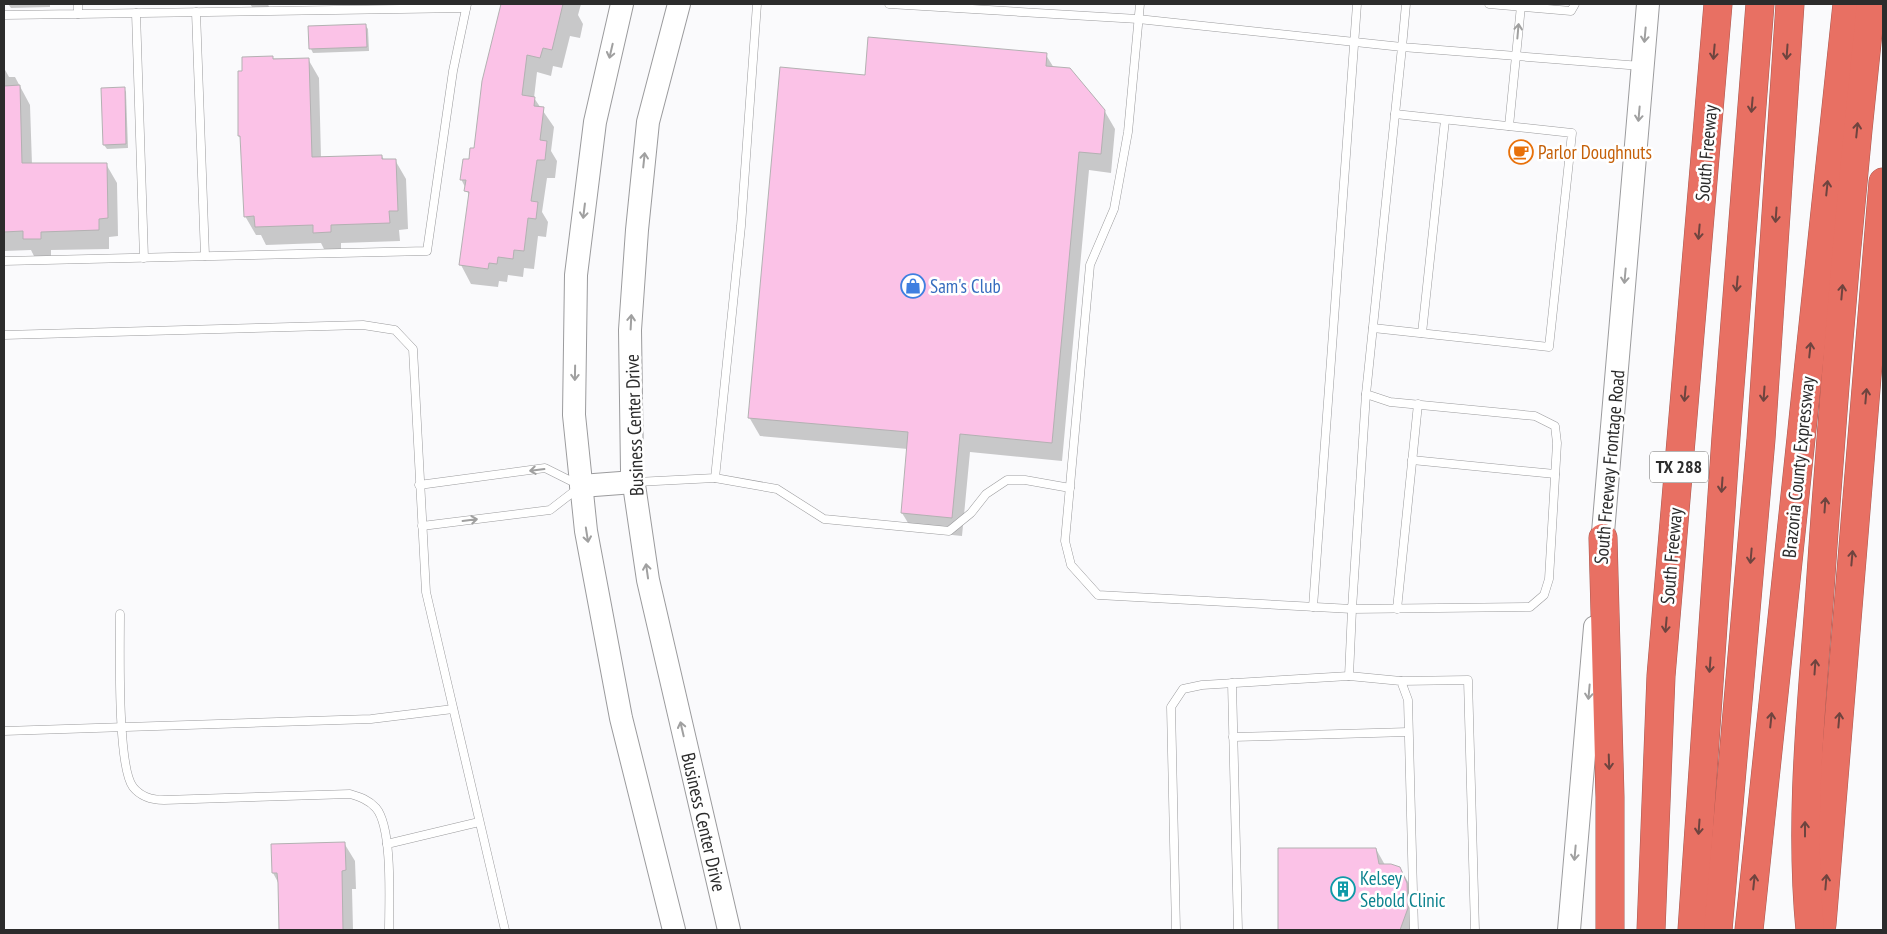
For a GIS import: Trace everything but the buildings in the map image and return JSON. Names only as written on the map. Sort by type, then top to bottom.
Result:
[{"type":"highway","name":"South Freeway","points":[[1651,930],[1661,676],[1718,4]]},
{"type":"highway","points":[[1692,930],[1726,437],[1760,4]]},
{"type":"highway","name":"Brazoria County Expressway","points":[[1718,930],[1761,439],[1790,4]]},
{"type":"highway","name":"Brazoria County Expressway","points":[[1749,930],[1847,4]]},
{"type":"highway","points":[[1810,930],[1806,884],[1805,810],[1829,445],[1851,193],[1871,4]]},
{"type":"highway","points":[[1822,930],[1883,182]]},
{"type":"highway","points":[[1603,538],[1610,796],[1610,930]]},
{"type":"street","points":[[622,4],[595,122],[576,275],[574,415],[586,531],[621,718],[674,930]]},
{"type":"street","name":"Business Center Drive","points":[[679,4],[648,122],[637,230],[630,330],[634,482],[648,580],[729,930]]},
{"type":"street","name":"South Freeway Frontage Road","points":[[1569,930],[1648,4]]},
{"type":"street","points":[[581,486],[634,482]]},
{"type":"lane","points":[[78,4],[78,14]]},
{"type":"lane","points":[[715,478],[741,226],[757,4]]},
{"type":"lane","points":[[889,4],[1138,19],[1354,43],[1643,66]]},
{"type":"lane","points":[[1140,4],[1128,132],[1114,209],[1090,265],[1065,541],[1071,565],[1098,595],[1352,609],[1530,607],[1544,595],[1549,579],[1556,474],[1557,443],[1554,426],[1535,416],[1390,402],[1366,394]]},
{"type":"lane","points":[[1313,607],[1357,4]]},
{"type":"lane","points":[[1349,676],[1366,394],[1406,4]]},
{"type":"lane","points":[[1488,4],[1571,10],[1575,4]]},
{"type":"lane","points":[[4,15],[467,6],[453,71],[426,251],[4,261]]},
{"type":"lane","points":[[1509,126],[1521,6]]},
{"type":"lane","points":[[196,12],[205,256]]},
{"type":"lane","points":[[136,13],[144,258]]},
{"type":"lane","points":[[1373,328],[1549,347],[1572,133],[1395,114]]},
{"type":"lane","points":[[1422,333],[1446,120]]},
{"type":"lane","points":[[4,335],[363,325],[395,330],[413,349],[426,592],[505,930]]},
{"type":"lane","points":[[1398,609],[1418,404]]},
{"type":"lane","points":[[1412,460],[1556,474]]},
{"type":"lane","points":[[419,485],[545,468],[581,486],[550,510],[422,526]]},
{"type":"lane","points":[[634,482],[715,478],[777,489],[824,519],[949,530],[971,514],[986,494],[1007,480],[1025,480],[1070,488]]},
{"type":"lane","points":[[120,614],[122,728],[127,774],[134,788],[150,800],[350,794],[365,799],[378,810],[387,844],[389,930]]},
{"type":"lane","points":[[1176,930],[1172,706],[1183,690],[1202,685],[1349,676],[1401,681],[1468,680],[1475,930]]},
{"type":"lane","points":[[1401,681],[1408,700],[1414,930]]},
{"type":"lane","points":[[1232,683],[1238,930]]},
{"type":"lane","points":[[4,732],[371,719],[453,708]]},
{"type":"lane","points":[[1233,737],[1408,732]]},
{"type":"lane","points":[[387,844],[479,822]]},
{"type":"place","name":"Parlor Doughnuts","points":[[1521,152]]},
{"type":"place","name":"Sam's Club","points":[[913,286]]},
{"type":"place","name":"Kelsey Sebold Clinic","points":[[1343,889]]}]
